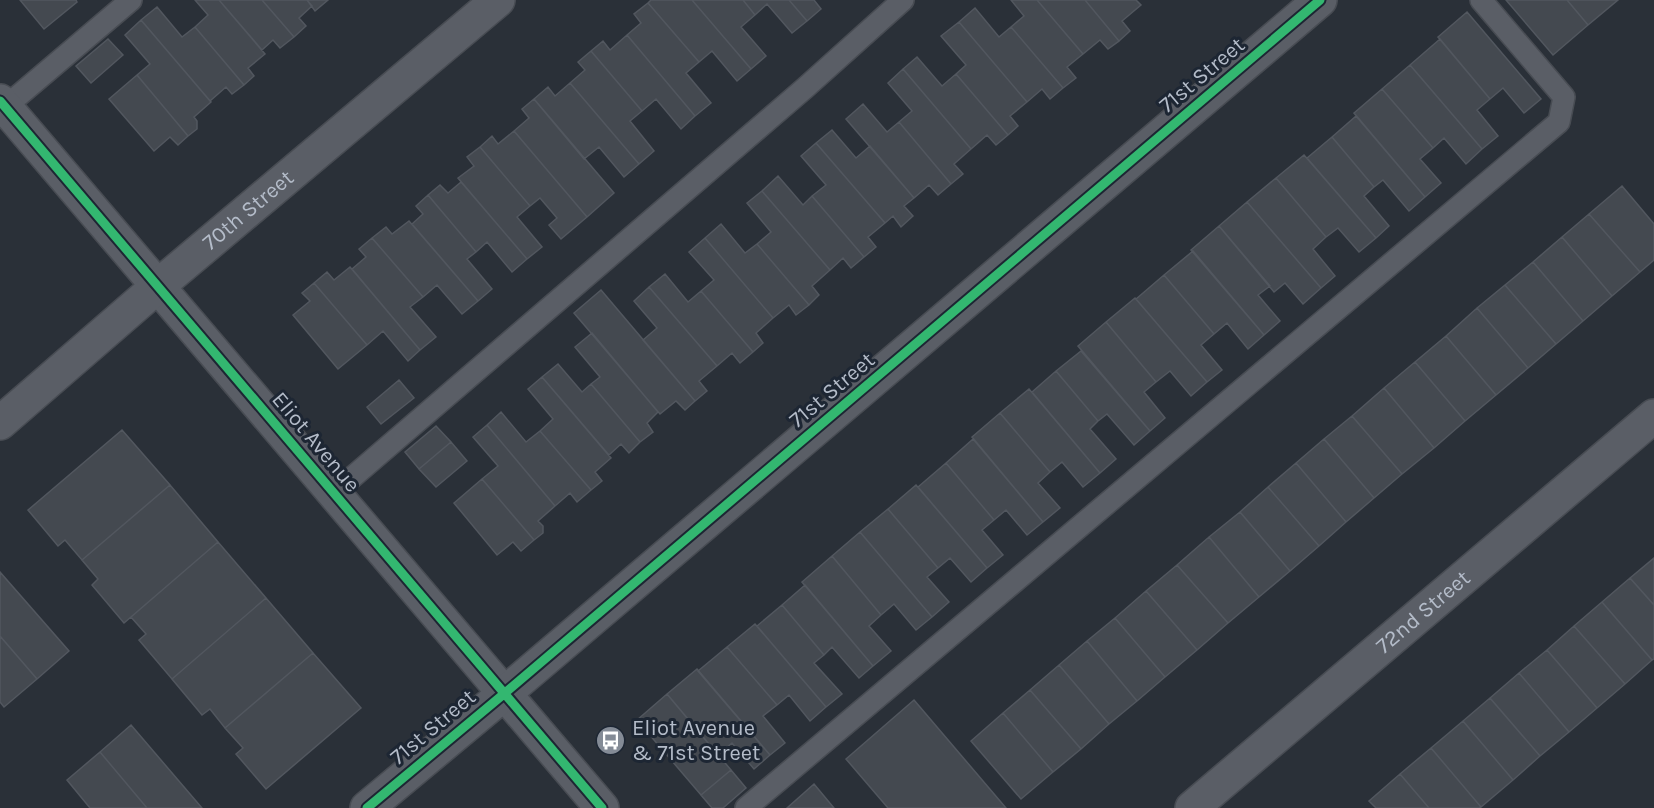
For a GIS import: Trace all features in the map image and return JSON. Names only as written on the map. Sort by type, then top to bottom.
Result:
[{"type":"street","name":"70th Street","points":[[0,423],[498,0]]},
{"type":"street","name":"71st Street","points":[[367,808],[1320,0]]},
{"type":"street","name":"Eliot Avenue","points":[[3,104],[602,808]]},
{"type":"street","name":"72nd Street","points":[[1192,808],[1654,416]]},
{"type":"lane","points":[[3,104],[131,0]]},
{"type":"lane","points":[[334,493],[805,88],[903,0]]},
{"type":"lane","points":[[746,808],[1559,122],[1564,97],[1481,0]]},
{"type":"building","points":[[20,0],[76,0],[77,2],[44,29]]},
{"type":"building","points":[[195,0],[219,0],[265,54],[248,68],[254,76],[244,85],[195,27],[208,15]]},
{"type":"building","points":[[219,0],[262,0],[294,37],[280,48],[273,40],[262,50]]},
{"type":"building","points":[[262,0],[307,0],[312,6],[299,18],[306,26],[294,37]]},
{"type":"building","points":[[307,0],[328,0],[315,11]]},
{"type":"building","points":[[651,0],[692,0],[751,69],[737,81],[712,51],[699,62],[648,3]]},
{"type":"building","points":[[692,0],[743,0],[755,15],[741,27],[766,56],[751,69]]},
{"type":"building","points":[[743,0],[789,0],[807,21],[792,33],[767,4],[755,15]]},
{"type":"building","points":[[789,0],[814,0],[821,9],[807,21]]},
{"type":"building","points":[[1011,0],[1037,0],[1083,54],[1067,67],[1076,78],[1063,88],[1011,27],[1024,16]]},
{"type":"building","points":[[1037,0],[1085,0],[1119,41],[1108,49],[1100,40],[1083,54]]},
{"type":"building","points":[[1085,0],[1136,0],[1141,5],[1122,21],[1130,31],[1119,41]]},
{"type":"building","points":[[1506,0],[1567,0],[1588,25],[1553,55]]},
{"type":"building","points":[[1567,0],[1618,0],[1588,25]]},
{"type":"building","points":[[648,3],[699,62],[686,73],[711,103],[695,116],[627,35],[641,23],[634,14]]},
{"type":"building","points":[[157,7],[182,37],[195,27],[244,85],[232,94],[226,87],[210,101],[141,20]]},
{"type":"building","points":[[975,8],[999,37],[1011,27],[1063,88],[1050,99],[1042,89],[1027,102],[959,22]]},
{"type":"building","points":[[1467,12],[1541,99],[1524,113],[1503,88],[1490,99],[1438,37]]},
{"type":"building","points":[[141,20],[211,102],[194,117],[197,121],[197,129],[188,136],[137,75],[150,64],[125,35]]},
{"type":"building","points":[[959,22],[1027,102],[1010,116],[1018,126],[1008,135],[956,74],[966,65],[941,36]]},
{"type":"building","points":[[627,35],[695,116],[681,129],[656,99],[642,111],[591,51],[603,41],[610,50]]},
{"type":"building","points":[[108,39],[123,55],[91,83],[76,66]]},
{"type":"building","points":[[1440,39],[1490,99],[1477,110],[1498,136],[1482,149],[1410,65]]},
{"type":"building","points":[[591,51],[642,111],[630,121],[654,151],[639,164],[570,83],[585,70],[578,62]]},
{"type":"building","points":[[917,57],[942,86],[956,74],[1008,135],[996,145],[987,135],[971,149],[903,69]]},
{"type":"building","points":[[1410,65],[1482,149],[1466,164],[1444,138],[1433,148],[1382,89]]},
{"type":"building","points":[[903,69],[971,149],[954,164],[963,174],[951,184],[899,122],[912,111],[888,83]]},
{"type":"building","points":[[137,75],[188,136],[178,145],[170,137],[154,151],[109,99]]},
{"type":"building","points":[[570,83],[639,164],[624,177],[599,147],[584,159],[534,99],[548,87],[555,96]]},
{"type":"building","points":[[1382,89],[1433,148],[1420,159],[1441,183],[1425,197],[1354,113]]},
{"type":"building","points":[[534,99],[614,193],[587,217],[514,131],[529,118],[522,109]]},
{"type":"building","points":[[863,104],[887,132],[899,122],[951,184],[938,195],[929,185],[914,198],[846,119]]},
{"type":"building","points":[[1356,116],[1425,197],[1409,211],[1383,180],[1374,187],[1332,137]]},
{"type":"building","points":[[832,130],[856,158],[870,146],[914,198],[904,206],[913,216],[901,227],[893,216],[885,223],[816,143]]},
{"type":"building","points":[[514,131],[587,217],[561,239],[549,225],[557,218],[540,198],[530,206],[480,147],[492,136],[498,144]]},
{"type":"building","points":[[1332,137],[1374,187],[1364,196],[1389,226],[1376,238],[1307,158]]},
{"type":"building","points":[[816,143],[885,223],[868,237],[876,247],[864,257],[812,196],[826,185],[801,156]]},
{"type":"building","points":[[480,147],[530,206],[517,217],[542,247],[527,259],[458,178],[474,166],[467,157]]},
{"type":"building","points":[[1304,155],[1376,238],[1359,252],[1338,228],[1326,237],[1276,178]]},
{"type":"building","points":[[778,176],[803,205],[812,196],[864,257],[851,268],[843,258],[830,270],[762,191]]},
{"type":"building","points":[[1276,178],[1326,237],[1313,249],[1335,276],[1321,288],[1247,202]]},
{"type":"building","points":[[461,182],[527,259],[512,272],[487,242],[476,252],[428,195],[440,185],[448,193]]},
{"type":"building","points":[[1622,186],[1654,224],[1654,260],[1640,272],[1589,214]]},
{"type":"building","points":[[762,191],[830,270],[812,286],[819,295],[809,305],[757,244],[771,232],[747,203]]},
{"type":"building","points":[[428,195],[476,252],[467,259],[492,289],[478,301],[412,224],[423,214],[416,206]]},
{"type":"building","points":[[1247,202],[1321,288],[1303,304],[1285,283],[1274,292],[1219,226]]},
{"type":"building","points":[[1589,214],[1640,272],[1612,296],[1562,237]]},
{"type":"building","points":[[409,221],[478,301],[462,314],[437,285],[423,297],[372,238],[386,227],[392,234]]},
{"type":"building","points":[[721,224],[745,253],[757,244],[809,305],[796,315],[789,305],[773,318],[705,238]]},
{"type":"building","points":[[1219,226],[1270,286],[1258,295],[1280,321],[1264,335],[1191,250]]},
{"type":"building","points":[[1562,237],[1612,296],[1583,321],[1533,262]]},
{"type":"building","points":[[372,238],[423,297],[410,307],[436,337],[420,350],[352,269],[366,257],[359,249]]},
{"type":"building","points":[[705,238],[773,318],[756,333],[763,343],[753,352],[701,291],[714,280],[689,252]]},
{"type":"building","points":[[1193,251],[1264,335],[1248,349],[1227,323],[1214,334],[1164,275]]},
{"type":"building","points":[[1533,262],[1583,321],[1556,344],[1505,285]]},
{"type":"building","points":[[350,267],[420,350],[408,361],[383,331],[367,345],[314,283],[327,272],[334,280]]},
{"type":"building","points":[[665,274],[688,302],[701,291],[753,352],[740,363],[732,353],[717,366],[649,287]]},
{"type":"building","points":[[1164,275],[1214,334],[1201,345],[1222,370],[1207,382],[1136,299]]},
{"type":"building","points":[[314,283],[367,345],[338,369],[293,315],[310,301],[302,293]]},
{"type":"building","points":[[1505,285],[1556,344],[1528,368],[1477,308]]},
{"type":"building","points":[[649,287],[717,366],[699,381],[707,391],[695,401],[643,340],[657,328],[634,301]]},
{"type":"building","points":[[601,290],[695,401],[685,410],[676,401],[660,414],[574,313]]},
{"type":"building","points":[[1135,298],[1207,382],[1191,396],[1170,371],[1156,382],[1106,322]]},
{"type":"building","points":[[1477,308],[1528,368],[1496,395],[1446,336]]},
{"type":"building","points":[[1106,322],[1156,382],[1144,392],[1165,418],[1150,431],[1078,346]]},
{"type":"building","points":[[592,333],[658,412],[647,423],[653,432],[640,442],[591,384],[600,377],[575,347]]},
{"type":"building","points":[[1446,336],[1496,395],[1465,421],[1415,362]]},
{"type":"building","points":[[1081,351],[1150,431],[1134,445],[1107,414],[1098,421],[1056,371]]},
{"type":"building","points":[[1415,362],[1465,421],[1434,448],[1384,388]]},
{"type":"building","points":[[558,364],[582,392],[591,384],[640,442],[629,453],[621,444],[609,455],[542,377]]},
{"type":"building","points":[[1056,371],[1098,421],[1090,429],[1116,459],[1100,473],[1032,392]]},
{"type":"building","points":[[542,377],[611,458],[595,472],[602,481],[591,490],[540,431],[553,419],[528,389]]},
{"type":"building","points":[[399,380],[414,398],[381,424],[367,407]]},
{"type":"building","points":[[1384,388],[1434,448],[1402,474],[1352,416]]},
{"type":"building","points":[[1029,389],[1100,473],[1083,487],[1062,462],[1050,472],[1000,413]]},
{"type":"building","points":[[501,412],[526,442],[540,431],[591,490],[577,502],[570,493],[555,506],[487,425]]},
{"type":"building","points":[[1000,413],[1050,472],[1038,483],[1060,508],[1043,522],[972,437]]},
{"type":"building","points":[[1352,416],[1402,474],[1374,498],[1324,439]]},
{"type":"building","points":[[487,425],[555,506],[538,521],[543,526],[543,533],[534,540],[482,479],[498,466],[473,437]]},
{"type":"building","points":[[436,426],[451,442],[419,469],[405,452]]},
{"type":"building","points":[[122,430],[170,485],[82,560],[65,540],[58,546],[28,510]]},
{"type":"building","points":[[973,439],[1043,522],[1027,535],[1006,510],[994,520],[946,463]]},
{"type":"building","points":[[1324,439],[1374,498],[1346,522],[1296,463]]},
{"type":"building","points":[[451,442],[467,461],[436,487],[419,469]]},
{"type":"building","points":[[946,463],[994,520],[982,530],[1003,555],[987,568],[918,487]]},
{"type":"building","points":[[1296,463],[1346,522],[1319,546],[1268,487]]},
{"type":"building","points":[[482,479],[534,540],[521,551],[513,542],[497,555],[454,503]]},
{"type":"building","points":[[170,485],[218,542],[124,623],[92,585],[98,579],[82,560]]},
{"type":"building","points":[[916,485],[987,568],[971,582],[950,558],[938,568],[888,509]]},
{"type":"building","points":[[1268,487],[1319,546],[1290,571],[1240,512]]},
{"type":"building","points":[[888,509],[938,568],[927,577],[949,602],[932,617],[860,532]]},
{"type":"building","points":[[1240,512],[1290,571],[1259,597],[1209,537]]},
{"type":"building","points":[[860,532],[932,617],[916,630],[894,604],[881,615],[832,556]]},
{"type":"building","points":[[1209,537],[1259,597],[1228,623],[1177,565]]},
{"type":"building","points":[[218,542],[266,598],[172,679],[139,640],[146,634],[131,617]]},
{"type":"building","points":[[832,556],[881,615],[869,626],[891,651],[873,666],[802,582]]},
{"type":"building","points":[[1654,558],[1654,605],[1630,578]]},
{"type":"building","points":[[1177,565],[1228,623],[1197,650],[1146,591]]},
{"type":"building","points":[[0,572],[69,651],[37,679],[0,636]]},
{"type":"building","points":[[1630,578],[1654,605],[1654,659],[1652,660],[1602,602]]},
{"type":"building","points":[[805,585],[873,666],[859,678],[832,647],[824,655],[782,605]]},
{"type":"building","points":[[1146,591],[1197,650],[1165,677],[1115,618]]},
{"type":"building","points":[[266,598],[313,653],[225,728],[210,709],[202,715],[172,679]]},
{"type":"building","points":[[1602,602],[1652,660],[1625,684],[1574,626]]},
{"type":"building","points":[[782,605],[824,655],[814,663],[842,694],[826,707],[757,626]]},
{"type":"building","points":[[1115,618],[1165,677],[1137,701],[1087,641]]},
{"type":"building","points":[[755,624],[826,707],[810,721],[789,695],[777,705],[727,647]]},
{"type":"building","points":[[1574,626],[1625,684],[1597,708],[1547,650]]},
{"type":"building","points":[[0,636],[37,679],[4,707],[0,702]]},
{"type":"building","points":[[1087,641],[1137,701],[1109,724],[1059,665]]},
{"type":"building","points":[[727,647],[777,705],[763,716],[785,743],[770,755],[698,671]]},
{"type":"building","points":[[1547,650],[1597,708],[1569,732],[1519,673]]},
{"type":"building","points":[[313,653],[361,708],[266,789],[236,754],[243,748],[225,728]]},
{"type":"building","points":[[1059,665],[1109,724],[1081,749],[1030,690]]},
{"type":"building","points":[[697,669],[770,755],[754,769],[732,743],[718,755],[667,694]]},
{"type":"building","points":[[1519,673],[1569,732],[1540,756],[1490,698]]},
{"type":"building","points":[[1030,690],[1081,749],[1053,772],[1003,713]]},
{"type":"building","points":[[667,694],[731,770],[701,795],[637,720]]},
{"type":"building","points":[[1490,698],[1540,756],[1513,780],[1463,721]]},
{"type":"building","points":[[914,700],[1006,808],[888,808],[846,759]]},
{"type":"building","points":[[1003,713],[1053,772],[1021,799],[971,741]]},
{"type":"building","points":[[1463,721],[1513,780],[1481,807],[1431,748]]},
{"type":"building","points":[[131,725],[202,808],[147,808],[100,752]]},
{"type":"building","points":[[1431,748],[1481,807],[1429,808],[1400,774]]},
{"type":"building","points":[[100,752],[147,808],[90,808],[67,780]]},
{"type":"building","points":[[731,770],[746,788],[723,808],[712,808],[701,795]]},
{"type":"building","points":[[1400,774],[1429,808],[1376,808],[1369,801]]},
{"type":"building","points":[[814,784],[834,808],[787,808]]},
{"type":"cycle path","points":[[367,808],[1320,0]]},
{"type":"cycle path","points":[[0,101],[602,808]]},
{"type":"place","name":"Eliot Avenue & 71st Street","points":[[611,741]]}]
